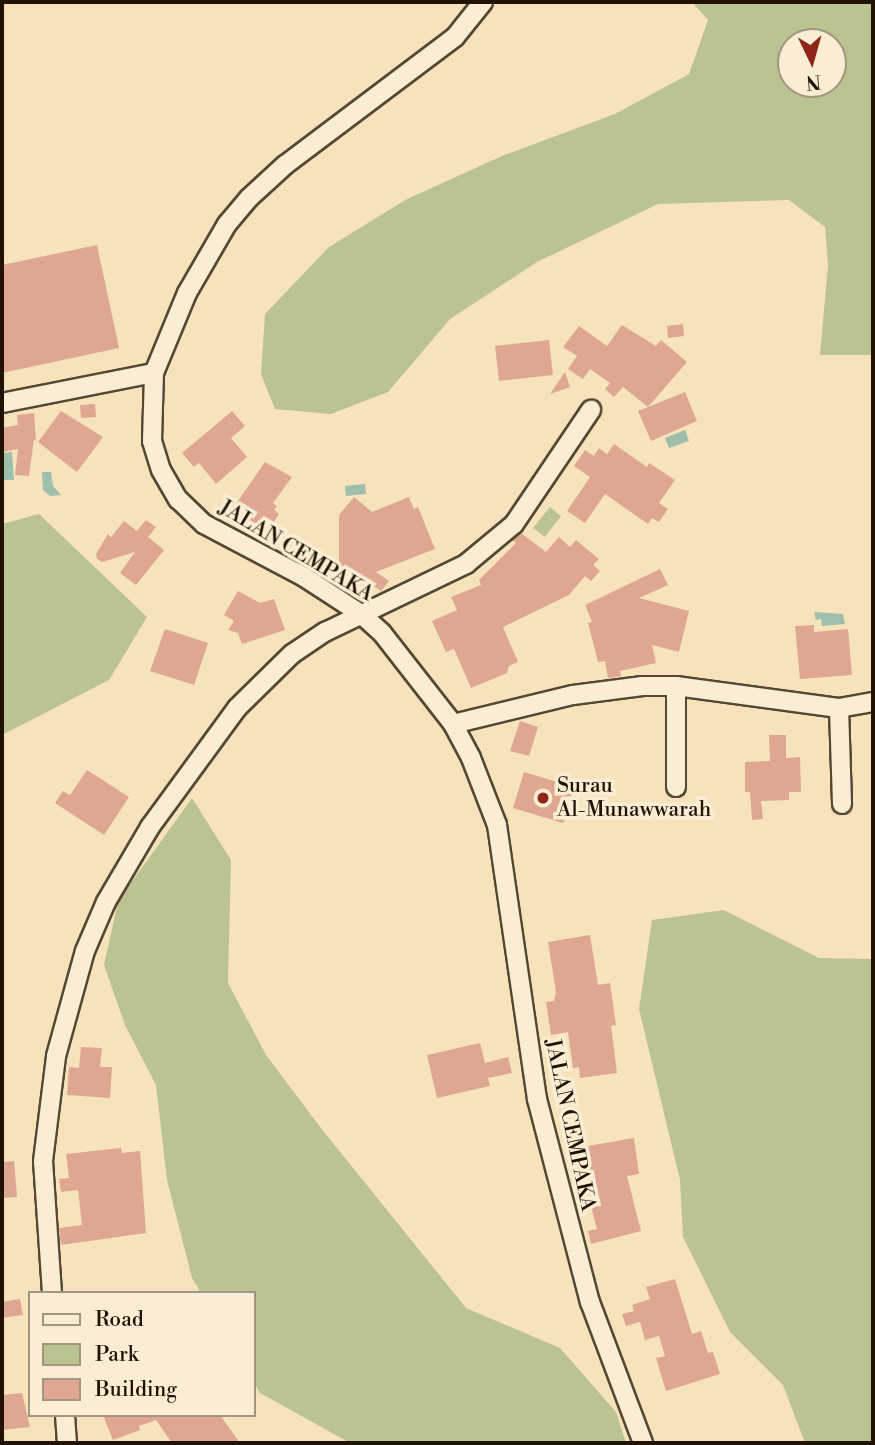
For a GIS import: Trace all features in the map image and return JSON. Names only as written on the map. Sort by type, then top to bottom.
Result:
[{"type":"street","name":"JALAN CEMPAKA","points":[[483,2],[455,37],[285,165],[249,198],[227,224],[205,258],[182,304],[154,373],[152,441],[161,470],[178,499],[204,524],[304,578],[361,614],[382,633],[453,724],[486,792],[496,825],[537,1099],[590,1302],[643,1443]]},
{"type":"street","points":[[2,403],[154,373]]},
{"type":"street","points":[[52,1291],[43,1161],[47,1109],[69,1000],[85,951],[106,902],[150,827],[237,708],[292,654],[361,614],[437,580],[489,547],[514,524],[591,410]]},
{"type":"street","points":[[676,686],[676,787]]},
{"type":"street","points":[[453,724],[573,695],[630,687],[676,686],[839,708],[873,702]]},
{"type":"street","points":[[839,708],[842,804]]},
{"type":"street","points":[[65,1417],[67,1443]]},
{"type":"green space","points":[[692,2],[873,2],[873,355],[820,355],[828,265],[825,227],[789,200],[658,204],[537,262],[450,319],[388,392],[331,414],[275,409],[261,374],[265,314],[329,247],[407,199],[502,156],[615,114],[689,74],[708,20]]},
{"type":"green space","points":[[550,507],[561,516],[545,537],[533,528]]},
{"type":"green space","points":[[39,514],[147,617],[109,680],[2,735],[2,524]]},
{"type":"green space","points":[[192,798],[231,860],[228,983],[266,1055],[324,1132],[466,1308],[560,1348],[616,1412],[626,1443],[350,1443],[260,1393],[256,1386],[256,1291],[200,1291],[192,1278],[167,1180],[156,1085],[125,1025],[104,965],[118,901]]},
{"type":"green space","points":[[724,910],[819,958],[873,959],[873,1443],[805,1443],[783,1385],[730,1332],[683,1237],[680,1180],[639,1009],[652,920]]},
{"type":"shaded area","points":[[685,430],[689,441],[669,448],[665,438]]},
{"type":"shaded area","points":[[12,452],[14,480],[2,480],[2,453]]},
{"type":"shaded area","points":[[42,472],[51,472],[53,486],[61,495],[50,496],[43,490]]},
{"type":"shaded area","points":[[365,484],[366,494],[346,496],[345,486]]},
{"type":"shaded area","points":[[814,612],[843,614],[845,624],[822,626],[821,619],[816,620]]},
{"type":"building","points":[[97,245],[119,348],[2,373],[2,265]]},
{"type":"building","points":[[683,324],[684,336],[668,338],[667,326]]},
{"type":"building","points":[[622,325],[656,346],[661,340],[687,362],[648,407],[623,387],[614,397],[605,389],[610,383],[590,369],[583,379],[568,369],[577,356],[563,347],[579,326],[607,346]]},
{"type":"building","points":[[549,340],[553,375],[499,381],[495,346]]},
{"type":"building","points":[[565,372],[570,387],[550,394]]},
{"type":"building","points":[[685,392],[697,421],[651,441],[638,411]]},
{"type":"building","points":[[95,404],[96,417],[81,418],[80,405]]},
{"type":"building","points":[[61,411],[103,437],[77,472],[38,442]]},
{"type":"building","points":[[232,411],[245,426],[231,438],[247,457],[216,484],[199,463],[194,467],[182,453]]},
{"type":"building","points":[[34,413],[36,441],[34,439],[29,476],[15,475],[18,449],[2,452],[2,428],[18,425],[17,415]]},
{"type":"building","points":[[614,444],[647,467],[649,463],[675,480],[659,503],[668,509],[659,522],[652,518],[648,524],[605,494],[585,523],[567,511],[590,477],[574,466],[585,450],[594,456],[599,448],[607,454]]},
{"type":"building","points":[[265,462],[292,477],[273,503],[277,506],[274,510],[279,514],[265,535],[259,531],[255,536],[237,523],[240,517],[231,511]]},
{"type":"building","points":[[354,497],[372,512],[409,497],[414,509],[418,507],[435,549],[376,572],[389,581],[381,591],[367,581],[356,582],[339,564],[339,515]]},
{"type":"building","points":[[146,520],[156,527],[148,537],[164,550],[136,585],[120,573],[135,552],[102,562],[97,559],[96,554],[108,534],[111,537],[124,521],[137,531]]},
{"type":"building","points":[[521,533],[546,552],[559,537],[570,547],[576,540],[599,559],[593,565],[600,571],[591,581],[585,576],[569,595],[503,627],[518,662],[509,666],[507,673],[471,688],[454,649],[446,652],[432,621],[457,610],[451,597],[481,585],[479,580],[516,543],[512,540]]},
{"type":"building","points":[[660,569],[668,585],[639,598],[689,611],[679,652],[652,645],[656,663],[620,671],[621,676],[608,678],[605,661],[598,662],[588,623],[592,622],[585,605]]},
{"type":"building","points":[[238,591],[260,603],[274,599],[285,630],[242,644],[238,633],[228,630],[234,621],[224,615]]},
{"type":"building","points":[[814,625],[814,632],[848,629],[852,675],[800,679],[795,626]]},
{"type":"building","points":[[165,629],[208,643],[194,685],[150,671]]},
{"type":"building","points":[[520,721],[538,727],[529,756],[510,751]]},
{"type":"building","points":[[769,735],[786,735],[786,758],[800,757],[801,792],[789,792],[789,800],[761,801],[763,819],[752,820],[750,792],[745,792],[745,762],[770,761]]},
{"type":"building","points":[[87,770],[129,797],[104,835],[55,803],[63,791],[70,795]]},
{"type":"building","name":"Surau Al-Munawwarah","points":[[524,772],[574,787],[563,823],[513,808]]},
{"type":"building","points":[[590,935],[598,985],[610,983],[616,1025],[611,1026],[617,1073],[580,1078],[579,1067],[573,1068],[568,1032],[551,1035],[546,1002],[554,1001],[556,992],[548,942]]},
{"type":"building","points":[[480,1043],[485,1063],[508,1057],[512,1073],[488,1078],[490,1086],[437,1098],[427,1055]]},
{"type":"building","points":[[81,1047],[102,1048],[100,1067],[112,1067],[110,1098],[67,1095],[69,1067],[79,1068]]},
{"type":"building","points":[[634,1138],[639,1174],[627,1176],[641,1231],[591,1244],[588,1231],[597,1229],[590,1203],[597,1201],[594,1177],[579,1180],[576,1167],[591,1164],[588,1146]]},
{"type":"building","points":[[121,1148],[122,1153],[140,1151],[146,1233],[61,1245],[59,1228],[82,1225],[78,1190],[61,1192],[59,1179],[69,1178],[66,1154]]},
{"type":"building","points":[[14,1161],[17,1197],[2,1198],[2,1162]]},
{"type":"building","points":[[675,1279],[692,1334],[701,1331],[708,1353],[713,1352],[720,1374],[666,1391],[656,1358],[665,1356],[659,1336],[645,1340],[640,1322],[626,1326],[622,1314],[634,1311],[632,1305],[650,1299],[646,1287]]},
{"type":"building","points":[[20,1299],[23,1315],[2,1318],[2,1302]]},
{"type":"building","points":[[22,1393],[30,1427],[2,1430],[2,1395]]},
{"type":"building","points":[[104,1417],[221,1417],[240,1443],[172,1443],[156,1420],[139,1426],[140,1430],[113,1440]]},
{"type":"place","name":"Surau Al-Munawwarah","points":[[543,798]]}]
